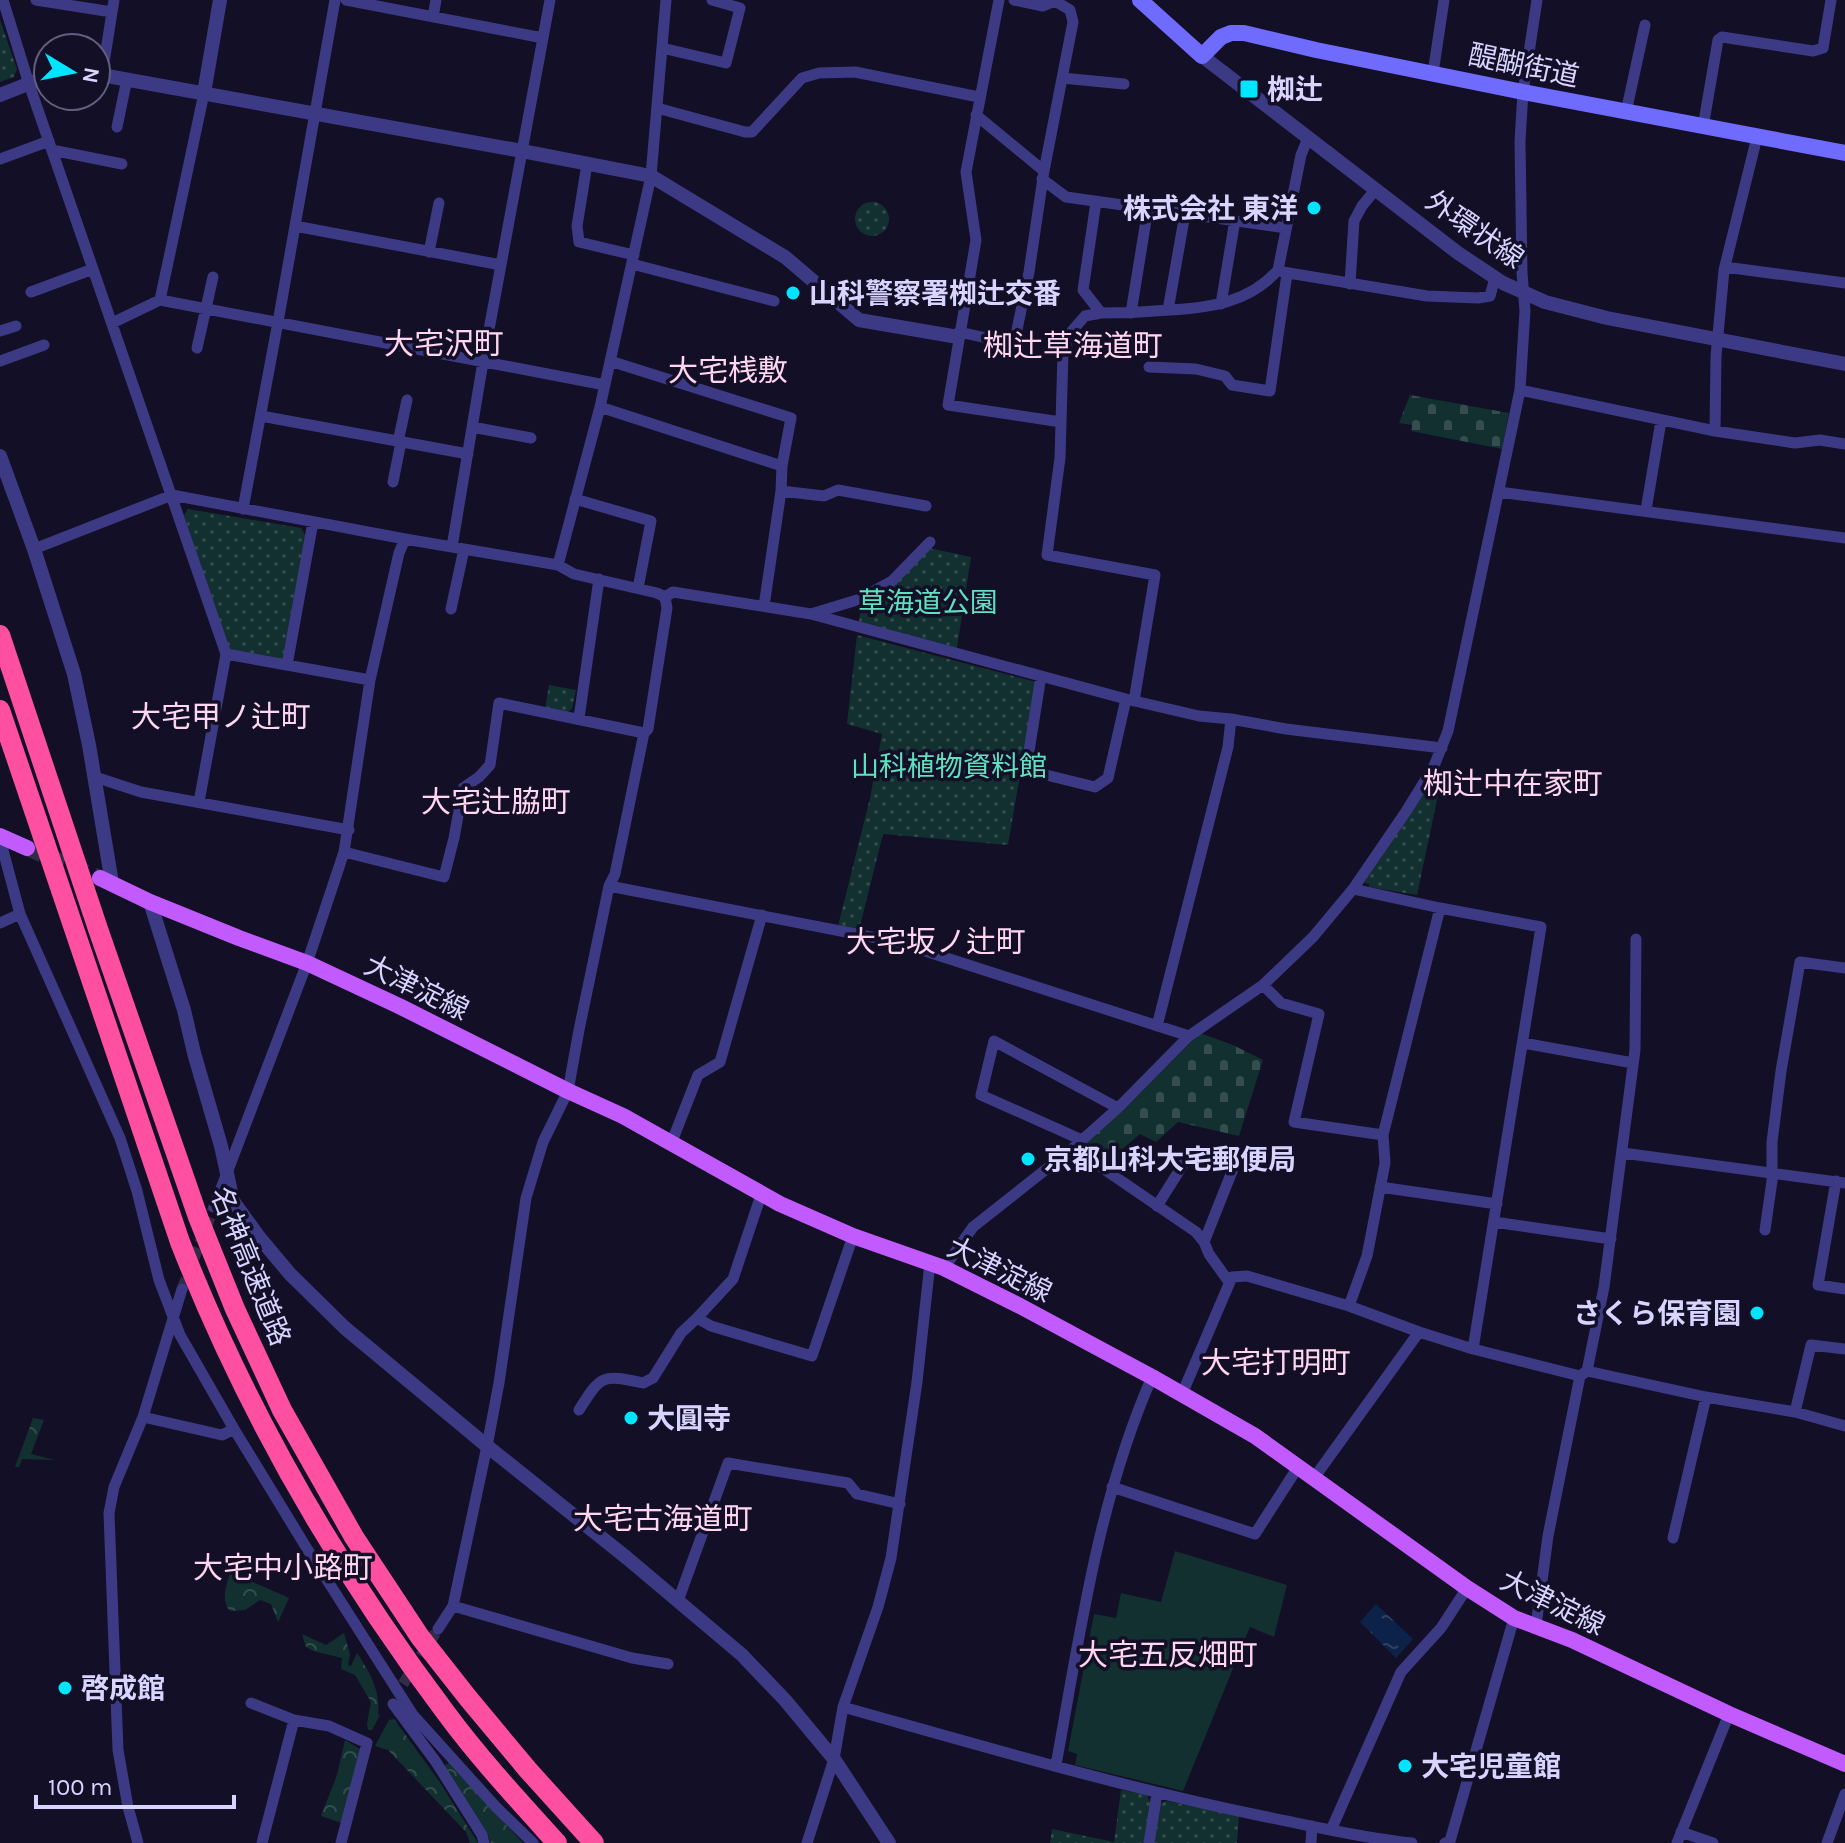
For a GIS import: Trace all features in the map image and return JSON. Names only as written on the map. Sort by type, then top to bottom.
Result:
[{"type":"highway","name":"名神高速道路","points":[[0,635],[198,1217],[235,1309],[282,1410],[354,1537],[420,1637],[528,1770],[594,1843]]},
{"type":"highway","name":"名神高速道路","points":[[0,710],[180,1242],[260,1422],[335,1553],[389,1635],[509,1791],[557,1843]]},
{"type":"main road","name":"外環状線","points":[[1140,0],[1202,56]]},
{"type":"main road","name":"醍醐街道","points":[[1202,56],[1221,37],[1244,33],[1523,92],[1845,153]]},
{"type":"main road","points":[[0,838],[27,848]]},
{"type":"main road","name":"大津淀線","points":[[106,881],[150,902],[307,963],[623,1116],[761,1195],[853,1236],[937,1266],[1020,1306],[1255,1436],[1467,1588],[1514,1618],[1572,1640],[1729,1714],[1845,1764]]},
{"type":"street","points":[[3,0],[29,84],[226,654],[199,802]]},
{"type":"street","points":[[36,0],[113,6],[108,32]]},
{"type":"street","points":[[160,300],[204,93],[220,0]]},
{"type":"street","points":[[243,509],[335,0]]},
{"type":"street","points":[[346,0],[543,38]]},
{"type":"street","points":[[433,17],[436,0]]},
{"type":"street","points":[[451,609],[472,427],[550,0]]},
{"type":"street","points":[[558,565],[600,407],[651,176],[666,0]]},
{"type":"street","points":[[662,48],[726,63],[740,8],[712,0]]},
{"type":"street","points":[[999,0],[966,172],[976,240],[948,405],[1061,422]]},
{"type":"street","points":[[112,76],[651,176],[785,257],[859,320],[1014,344],[1073,22],[1070,10],[1055,0],[1043,6],[1014,0]]},
{"type":"street","points":[[1433,73],[1444,0]]},
{"type":"street","points":[[807,1843],[834,1759],[843,1707],[878,1607],[891,1558],[937,1266],[973,1227],[1078,1144],[1118,1108],[1189,1036],[1263,985],[1313,937],[1353,889],[1434,766],[1442,748],[1520,390],[1525,311],[1520,141],[1523,92],[1537,0]]},
{"type":"street","points":[[1703,127],[1718,40],[1722,37],[1813,51],[1823,48],[1831,0]]},
{"type":"street","points":[[1626,112],[1645,25]]},
{"type":"street","name":"外環状線","points":[[1202,56],[1458,253],[1523,293],[1607,318],[1845,364]]},
{"type":"street","points":[[657,108],[752,132],[802,78],[819,73],[855,72],[979,97]]},
{"type":"street","points":[[1062,78],[1124,84]]},
{"type":"street","points":[[117,127],[127,79]]},
{"type":"street","points":[[0,95],[32,83]]},
{"type":"street","points":[[976,115],[1066,197],[1286,228]]},
{"type":"street","points":[[1715,431],[1717,341],[1725,267],[1757,137]]},
{"type":"street","points":[[1149,367],[1196,369],[1225,376],[1232,385],[1270,391],[1286,228],[1301,155],[1308,138]]},
{"type":"street","points":[[0,159],[51,145],[122,164]]},
{"type":"street","points":[[587,164],[577,226],[579,242],[774,301]]},
{"type":"street","points":[[1350,284],[1354,221],[1376,189]]},
{"type":"street","points":[[1096,202],[1083,290],[1101,313]]},
{"type":"street","points":[[429,252],[439,203]]},
{"type":"street","points":[[1131,313],[1148,208]]},
{"type":"street","points":[[1168,310],[1185,214]]},
{"type":"street","points":[[1221,304],[1235,220]]},
{"type":"street","points":[[295,226],[501,265]]},
{"type":"street","points":[[1725,267],[1845,283]]},
{"type":"street","points":[[31,292],[93,269]]},
{"type":"street","points":[[1041,676],[1026,770],[1095,787],[1108,778],[1130,700],[1155,575],[1047,555],[1060,458],[1063,352],[1071,332],[1085,316],[1221,304],[1234,300],[1282,272],[1427,296],[1478,298],[1490,296],[1495,278]]},
{"type":"street","points":[[197,348],[213,277]]},
{"type":"street","points":[[112,323],[160,300],[605,385]]},
{"type":"street","points":[[0,331],[16,326]]},
{"type":"street","points":[[0,361],[44,345]]},
{"type":"street","points":[[610,361],[791,418],[764,606]]},
{"type":"street","points":[[1520,390],[1715,431],[1795,443],[1820,440],[1845,444]]},
{"type":"street","points":[[393,482],[407,400]]},
{"type":"street","points":[[600,407],[782,466]]},
{"type":"street","points":[[261,416],[468,454]]},
{"type":"street","points":[[1646,510],[1661,421]]},
{"type":"street","points":[[472,427],[531,438]]},
{"type":"street","points":[[0,456],[74,674],[95,777],[106,881]]},
{"type":"street","points":[[781,491],[824,496],[838,490],[926,506]]},
{"type":"street","points":[[1499,492],[1845,538]]},
{"type":"street","points":[[34,549],[172,495],[558,565],[574,574],[665,597]]},
{"type":"street","points":[[575,499],[651,521],[638,588]]},
{"type":"street","points":[[287,665],[313,522]]},
{"type":"street","points":[[214,1207],[307,963],[344,852],[370,680],[399,553],[405,539]]},
{"type":"street","points":[[811,614],[857,600],[892,581],[930,542]]},
{"type":"street","points":[[579,718],[599,579]]},
{"type":"street","points":[[665,597],[673,592],[811,614],[1199,716],[1442,748]]},
{"type":"street","points":[[438,1629],[453,1606],[487,1446],[526,1198],[543,1142],[568,1091],[609,886],[615,874],[644,733],[648,729],[667,608],[665,597]]},
{"type":"street","points":[[226,654],[370,680]]},
{"type":"street","points":[[344,852],[444,877],[463,788],[490,765],[499,703],[644,733]]},
{"type":"street","points":[[1157,1026],[1228,747],[1231,719]]},
{"type":"street","points":[[95,777],[141,792],[349,830]]},
{"type":"street","points":[[0,838],[20,914],[120,1138],[159,1280],[180,1335],[306,1547],[401,1688],[413,1715],[533,1843]]},
{"type":"street","points":[[609,886],[897,942],[1189,1036]]},
{"type":"street","points":[[1353,889],[1541,927],[1473,1349]]},
{"type":"street","points":[[150,902],[184,1010],[233,1201],[259,1237],[290,1274],[345,1328],[742,1655],[834,1759],[889,1843]]},
{"type":"street","points":[[1349,1306],[1367,1256],[1385,1163],[1383,1135],[1440,908]]},
{"type":"street","points":[[0,923],[20,914]]},
{"type":"street","points":[[671,1144],[698,1075],[720,1062],[762,915]]},
{"type":"street","points":[[1536,1626],[1548,1536],[1604,1287],[1611,1239],[1633,1063],[1636,939]]},
{"type":"street","points":[[1765,1230],[1781,1071],[1800,962],[1845,968]]},
{"type":"street","points":[[1263,985],[1281,1003],[1319,1014],[1294,1122],[1383,1135]]},
{"type":"street","points":[[1118,1108],[994,1041],[981,1095],[1078,1144],[1157,1206],[1196,1232],[1229,1282]]},
{"type":"street","points":[[1523,1043],[1633,1063]]},
{"type":"street","points":[[1157,1206],[1191,1152],[1235,1164],[1204,1242]]},
{"type":"street","points":[[1623,1153],[1840,1182],[1818,1285],[1845,1289]]},
{"type":"street","points":[[1380,1187],[1497,1204]]},
{"type":"street","points":[[579,1410],[595,1384],[613,1376],[643,1383],[653,1378],[681,1333],[733,1279],[761,1195]]},
{"type":"street","points":[[1494,1222],[1611,1239]]},
{"type":"street","points":[[697,1318],[711,1326],[812,1356],[853,1236]]},
{"type":"street","points":[[1182,1394],[1229,1282],[1232,1277],[1247,1276],[1349,1306],[1473,1349],[1795,1412],[1845,1426]]},
{"type":"street","points":[[138,1843],[118,1750],[109,1513],[114,1487],[143,1417],[182,1289]]},
{"type":"street","points":[[1314,1478],[1419,1332]]},
{"type":"street","points":[[1795,1412],[1811,1345],[1845,1349]]},
{"type":"street","points":[[1056,1765],[1094,1560],[1112,1487],[1137,1411],[1152,1377]]},
{"type":"street","points":[[1673,1538],[1706,1397]]},
{"type":"street","points":[[143,1417],[222,1435],[234,1429]]},
{"type":"street","points":[[678,1601],[728,1463],[848,1483],[857,1494],[900,1504]]},
{"type":"street","points":[[1112,1487],[1255,1534],[1298,1467]]},
{"type":"street","points":[[1331,1830],[1401,1672],[1441,1628],[1467,1588]]},
{"type":"street","points":[[453,1606],[632,1658],[668,1664]]},
{"type":"street","points":[[1445,1843],[1450,1841],[1514,1618]]},
{"type":"street","points":[[401,1688],[390,1709],[436,1762],[484,1843]]},
{"type":"street","points":[[251,1703],[294,1720],[329,1726],[367,1743],[341,1843]]},
{"type":"street","points":[[843,1707],[1157,1793],[1331,1830],[1412,1843]]},
{"type":"street","points":[[1713,1843],[1679,1838],[1729,1714]]},
{"type":"street","points":[[262,1843],[294,1720]]},
{"type":"street","points":[[1149,1843],[1157,1793]]},
{"type":"street","points":[[1827,1843],[1845,1794]]},
{"type":"street","points":[[1311,1843],[1312,1826]]},
{"type":"green space","points":[[0,20],[17,69],[14,77],[0,82]]},
{"type":"green space","points":[[872,202],[884,207],[889,219],[884,231],[872,236],[860,231],[855,219],[860,207]]},
{"type":"green space","points":[[1410,395],[1509,413],[1502,449],[1411,431],[1412,425],[1399,423]]},
{"type":"green space","points":[[188,509],[301,528],[307,538],[286,656],[280,660],[229,649],[184,515]]},
{"type":"green space","name":"草海道公園","points":[[929,548],[971,557],[957,648],[859,622],[861,605],[895,585]]},
{"type":"green space","name":"山科植物資料館","points":[[857,635],[1036,682],[1008,845],[883,834],[858,934],[837,930],[870,798],[882,734],[847,724]]},
{"type":"green space","points":[[549,685],[576,690],[572,709],[567,713],[545,709]]},
{"type":"green space","points":[[1433,779],[1441,781],[1417,895],[1369,887],[1366,880]]},
{"type":"green space","points":[[1200,1033],[1263,1060],[1239,1136],[1178,1122],[1156,1142],[1140,1134],[1104,1165],[1083,1152],[1084,1144],[1122,1112]]},
{"type":"green space","points":[[33,1418],[44,1420],[31,1454],[55,1460],[22,1459],[19,1467],[15,1467]]},
{"type":"green space","points":[[1175,1551],[1287,1585],[1274,1637],[1250,1627],[1183,1791],[1075,1765],[1077,1754],[1068,1751],[1094,1614],[1116,1618],[1121,1593],[1161,1602]]},
{"type":"green space","points":[[230,1572],[289,1598],[278,1622],[271,1604],[260,1600],[245,1610],[230,1611],[225,1597]]},
{"type":"green space","points":[[344,1633],[350,1654],[348,1665],[351,1666],[357,1653],[376,1689],[380,1715],[372,1730],[368,1730],[367,1723],[371,1702],[355,1675],[341,1669],[342,1658],[306,1647],[302,1634],[326,1645]]},
{"type":"green space","points":[[394,1719],[439,1781],[478,1843],[470,1843],[466,1832],[388,1750],[375,1746],[389,1720]]},
{"type":"green space","points":[[345,1740],[360,1749],[342,1823],[321,1816],[337,1775]]},
{"type":"green space","points":[[449,1763],[523,1843],[491,1843],[445,1770],[445,1765]]},
{"type":"green space","points":[[1121,1790],[1147,1795],[1151,1805],[1145,1843],[1050,1843],[1052,1829],[1114,1842]]},
{"type":"green space","points":[[1166,1801],[1239,1815],[1237,1843],[1154,1843],[1160,1804]]},
{"type":"water","points":[[1376,1604],[1413,1639],[1396,1658],[1360,1622]]},
{"type":"tunnel","points":[[27,848],[100,878]]},
{"type":"tunnel","points":[[182,1289],[214,1207]]},
{"type":"tunnel","points":[[403,1684],[438,1629]]},
{"type":"place","name":"椥辻","points":[[1249,89]]},
{"type":"place","name":"株式会社 東洋","points":[[1314,208]]},
{"type":"place","name":"山科警察署椥辻交番","points":[[793,293]]},
{"type":"place","name":"京都山科大宅郵便局","points":[[1028,1159]]},
{"type":"place","name":"さくら保育園","points":[[1757,1313]]},
{"type":"place","name":"大圓寺","points":[[631,1418]]},
{"type":"place","name":"啓成館","points":[[65,1688]]},
{"type":"place","name":"大宅児童館","points":[[1405,1766]]},
{"type":"district","name":"大宅沢町","points":[[444,344]]},
{"type":"district","name":"椥辻草海道町","points":[[1073,346]]},
{"type":"district","name":"大宅桟敷","points":[[728,371]]},
{"type":"district","name":"大宅甲ノ辻町","points":[[221,717]]},
{"type":"district","name":"椥辻中在家町","points":[[1513,784]]},
{"type":"district","name":"大宅辻脇町","points":[[496,802]]},
{"type":"district","name":"大宅坂ノ辻町","points":[[936,942]]},
{"type":"district","name":"大宅打明町","points":[[1276,1363]]},
{"type":"district","name":"大宅古海道町","points":[[663,1519]]},
{"type":"district","name":"大宅中小路町","points":[[283,1568]]},
{"type":"district","name":"大宅五反畑町","points":[[1168,1655]]}]
